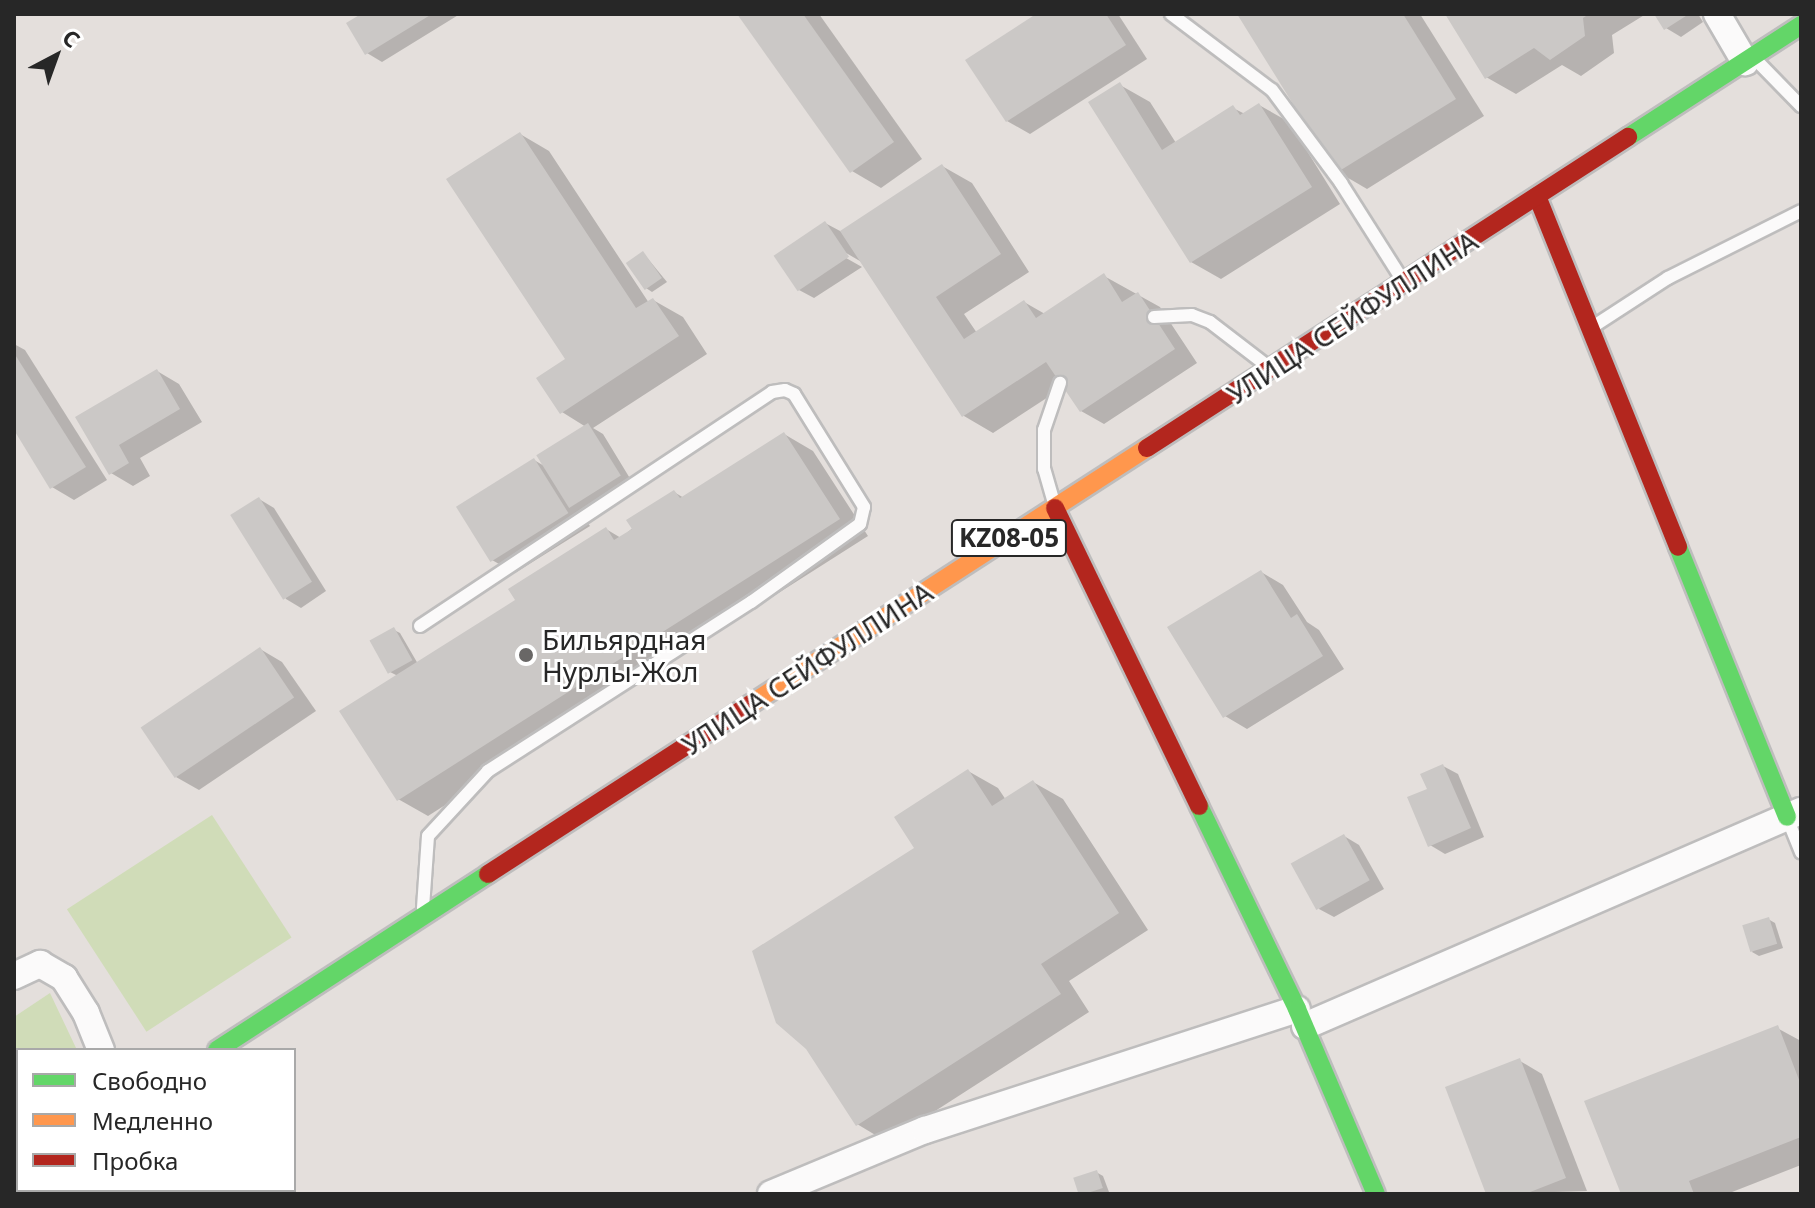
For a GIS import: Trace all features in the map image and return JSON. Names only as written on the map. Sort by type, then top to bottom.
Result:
[{"type":"main road","name":"УЛИЦА СЕЙФУЛЛИНА","points":[[220,1048],[1801,25]]},
{"type":"main road","points":[[1537,196],[1794,814]]},
{"type":"main road","points":[[1055,508],[1301,1018],[1376,1194]]},
{"type":"street","points":[[1717,14],[1749,59]]},
{"type":"street","points":[[771,1194],[925,1130],[1301,1018],[1794,814]]},
{"type":"street","points":[[14,976],[40,964],[64,978],[86,1013],[100,1048]]},
{"type":"lane","points":[[1171,14],[1272,90],[1341,183],[1405,284]]},
{"type":"lane","points":[[1749,59],[1801,106]]},
{"type":"lane","points":[[1590,329],[1668,278],[1801,211]]},
{"type":"lane","points":[[1154,317],[1192,315],[1210,322],[1272,369]]},
{"type":"lane","points":[[1055,508],[1044,469],[1044,430],[1060,383]]},
{"type":"lane","points":[[420,626],[772,392],[785,390],[794,394],[864,507],[860,524],[751,602],[488,771],[428,836],[422,916]]},
{"type":"lane","points":[[1794,814],[1801,852]]},
{"type":"green space","points":[[212,815],[292,937],[146,1032],[67,909]]},
{"type":"green space","points":[[50,993],[76,1048],[16,1048],[14,1105],[14,1017]]},
{"type":"building","points":[[361,14],[432,14],[365,55],[346,23]]},
{"type":"building","points":[[737,14],[803,14],[894,142],[850,173]]},
{"type":"building","points":[[1036,14],[1106,14],[1126,45],[1006,122],[965,60]]},
{"type":"building","points":[[1237,14],[1403,14],[1456,99],[1336,173]]},
{"type":"building","points":[[1445,14],[1589,14],[1583,18],[1585,36],[1550,60],[1534,48],[1485,79]]},
{"type":"building","points":[[1654,14],[1689,14],[1664,30]]},
{"type":"building","points":[[1120,82],[1162,150],[1233,105],[1240,115],[1259,103],[1312,187],[1190,263],[1088,102]]},
{"type":"building","points":[[520,132],[636,308],[653,298],[679,336],[560,414],[536,378],[565,359],[446,179]]},
{"type":"building","points":[[942,164],[1001,254],[936,297],[964,339],[1024,300],[1036,318],[1104,273],[1122,302],[1138,292],[1175,349],[1080,412],[1046,362],[962,417],[840,231]]},
{"type":"building","points":[[825,221],[849,257],[798,291],[774,256]]},
{"type":"building","points":[[643,251],[662,278],[645,290],[626,263]]},
{"type":"building","points":[[14,353],[86,467],[50,489],[14,430]]},
{"type":"building","points":[[157,369],[180,409],[119,445],[129,463],[109,475],[75,417]]},
{"type":"building","points":[[588,423],[621,476],[569,508],[536,455]]},
{"type":"building","name":"Бильярдная Нурлы-Жол","points":[[784,432],[840,519],[397,801],[339,711],[515,600],[508,589],[606,527],[614,540],[632,529],[626,520],[674,490],[680,498]]},
{"type":"building","points":[[534,458],[568,513],[490,562],[456,507]]},
{"type":"building","points":[[259,497],[312,582],[283,600],[230,515]]},
{"type":"building","points":[[1261,570],[1291,618],[1297,614],[1323,656],[1223,718],[1167,627]]},
{"type":"building","points":[[394,627],[412,660],[388,674],[370,641]]},
{"type":"building","points":[[260,647],[294,698],[175,778],[141,728]]},
{"type":"building","points":[[1443,764],[1471,828],[1428,847],[1407,797],[1427,789],[1420,774]]},
{"type":"building","points":[[968,769],[992,806],[1033,780],[1119,913],[1041,964],[1061,994],[856,1126],[806,1049],[776,1023],[752,951],[914,848],[894,817]]},
{"type":"building","points":[[1344,834],[1370,880],[1316,910],[1291,864]]},
{"type":"building","points":[[1769,917],[1777,944],[1750,952],[1742,925]]},
{"type":"building","points":[[1778,1025],[1801,1085],[1801,1137],[1689,1181],[1694,1194],[1621,1194],[1584,1101]]},
{"type":"building","points":[[1520,1058],[1566,1178],[1525,1194],[1486,1194],[1445,1087]]},
{"type":"building","points":[[1097,1170],[1103,1188],[1079,1194],[1073,1178]]},
{"type":"traffic: fast","points":[[1628,137],[1801,25]]},
{"type":"traffic: fast","points":[[1678,547],[1787,817]]},
{"type":"traffic: fast","points":[[1199,806],[1297,1009],[1376,1194]]},
{"type":"traffic: fast","points":[[220,1048],[488,874]]},
{"type":"traffic: slow","points":[[751,704],[1147,448]]},
{"type":"traffic: jam","points":[[1147,448],[1628,137]]},
{"type":"traffic: jam","points":[[1537,196],[1678,547]]},
{"type":"traffic: jam","points":[[1055,508],[1199,806]]},
{"type":"traffic: jam","points":[[488,874],[751,704]]},
{"type":"place","name":"Бильярдная Нурлы-Жол","points":[[526,655]]}]
